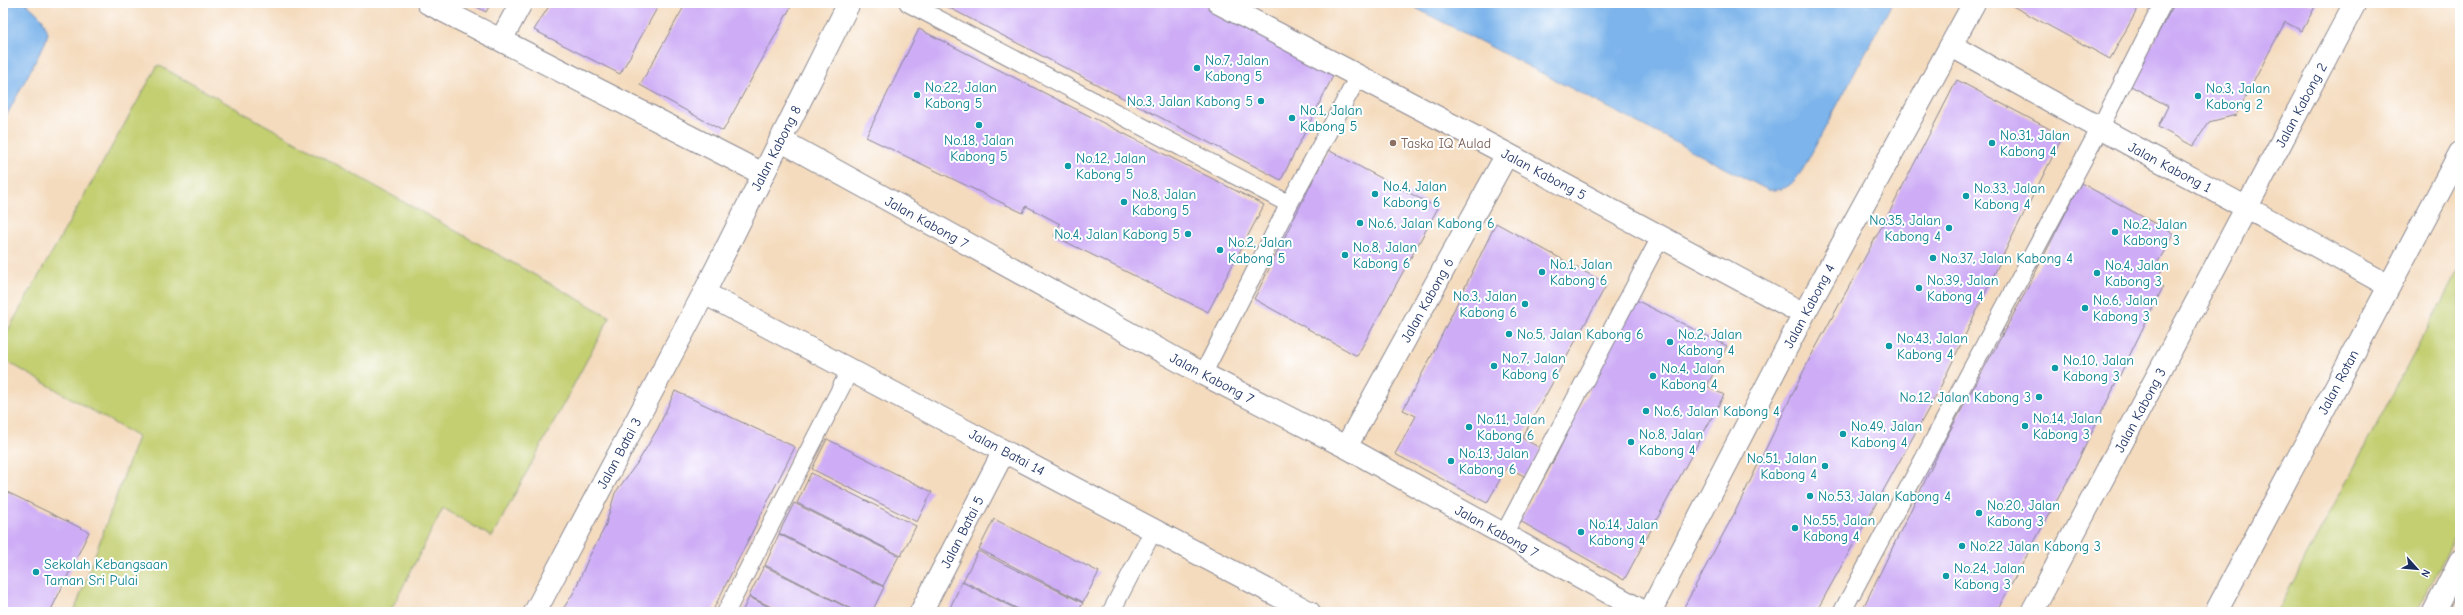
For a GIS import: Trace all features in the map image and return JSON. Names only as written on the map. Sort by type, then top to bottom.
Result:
[{"type":"street","points":[[428,3],[763,174]]},
{"type":"street","points":[[501,40],[521,3]]},
{"type":"street","name":"Jalan Kabong 8","points":[[704,293],[849,3]]},
{"type":"street","name":"Jalan Kabong 5","points":[[1219,3],[1507,154],[1804,314]]},
{"type":"street","name":"Jalan Kabong 4","points":[[1650,612],[1804,314],[1952,46],[1974,3]]},
{"type":"street","name":"Jalan Kabong 2","points":[[2248,208],[2355,3]]},
{"type":"street","name":"Jalan Kabong 1","points":[[1952,46],[2099,130],[2248,208],[2389,286]]},
{"type":"street","name":"Jalan Kabong 7","points":[[780,140],[1204,374],[1346,447],[1644,612]]},
{"type":"street","name":"Jalan Rotan","points":[[2216,612],[2460,153]]},
{"type":"street","name":"Jalan Kabong 6","points":[[1346,447],[1507,154]]},
{"type":"street","name":"Jalan Kabong 3","points":[[2032,612],[2248,208]]},
{"type":"street","name":"Jalan Batai 14","points":[[704,293],[1154,529],[1280,605],[1309,612]]},
{"type":"street","name":"Jalan Batai 3","points":[[535,612],[704,293]]},
{"type":"street","name":"Jalan Batai 5","points":[[921,612],[1004,451]]},
{"type":"street","points":[[2434,612],[2460,561]]},
{"type":"lane","points":[[908,3],[1290,204]]},
{"type":"lane","points":[[1842,612],[2099,130],[2163,3]]},
{"type":"lane","points":[[1204,374],[1290,204],[1358,77]]},
{"type":"lane","points":[[1504,534],[1661,236]]},
{"type":"lane","points":[[726,612],[850,370]]},
{"type":"lane","points":[[1111,612],[1154,529]]},
{"type":"green space","points":[[158,65],[610,317],[492,537],[443,508],[390,612],[74,612],[138,437],[3,359],[3,339]]},
{"type":"green space","points":[[2460,267],[2460,528],[2416,612],[2277,612]]},
{"type":"water","points":[[3,3],[26,3],[42,18],[48,33],[45,43],[3,122]]},
{"type":"water","points":[[1406,3],[1892,3],[1803,169],[1789,186],[1775,190],[1768,190]]},
{"type":"building","points":[[470,3],[491,3],[486,12]]},
{"type":"building","points":[[551,3],[660,3],[620,74],[534,30]]},
{"type":"building","points":[[686,3],[793,3],[723,131],[640,85]]},
{"type":"building","points":[[940,3],[1205,3],[1335,72],[1281,180]]},
{"type":"building","points":[[2007,3],[2141,3],[2110,59]]},
{"type":"building","points":[[2175,3],[2317,3],[2302,31],[2285,22],[2236,115],[2209,122],[2193,146],[2158,127],[2168,106],[2129,85]]},
{"type":"building","points":[[919,29],[1264,205],[1208,312],[1054,236],[1060,224],[1026,206],[1023,213],[866,137]]},
{"type":"building","points":[[1957,80],[2063,136],[2010,241],[1939,390],[1816,612],[1694,612],[1684,607],[1734,514],[1810,358],[1888,215]]},
{"type":"building","points":[[1328,150],[1438,208],[1357,356],[1254,299]]},
{"type":"building","points":[[2081,183],[2174,234],[2155,267],[2162,271],[2155,282],[2163,287],[2074,469],[1996,612],[1861,612],[1946,438],[2024,295]]},
{"type":"building","points":[[1496,223],[1607,284],[1522,438],[1542,449],[1526,477],[1507,467],[1487,503],[1395,454],[1416,416],[1403,410],[1433,353]]},
{"type":"building","points":[[1634,299],[1727,346],[1707,386],[1724,395],[1624,580],[1520,521],[1555,458]]},
{"type":"building","points":[[675,391],[795,447],[712,612],[561,612],[574,592],[589,557],[605,527],[615,493],[638,462],[658,428]]},
{"type":"building","points":[[827,439],[932,492],[917,522],[812,469]]},
{"type":"building","points":[[811,473],[916,526],[901,556],[797,503]]},
{"type":"building","name":"Sekolah Kebangsaan Taman Sri Pulai","points":[[3,490],[89,532],[50,612],[3,612]]},
{"type":"building","points":[[794,503],[899,556],[883,586],[779,533]]},
{"type":"building","points":[[994,519],[1099,572],[1083,602],[979,549]]},
{"type":"building","points":[[779,534],[884,587],[872,612],[857,612],[765,565]]},
{"type":"building","points":[[978,551],[1083,603],[1078,612],[1024,612],[963,581]]},
{"type":"building","points":[[764,566],[856,612],[781,612],[749,596]]},
{"type":"building","points":[[962,582],[1022,612],[948,612]]},
{"type":"building","points":[[749,597],[779,612],[742,612]]},
{"type":"place","name":"No.7, Jalan Kabong 5","points":[[1197,68]]},
{"type":"place","name":"No.22, Jalan Kabong 5","points":[[917,95]]},
{"type":"place","name":"No.3, Jalan Kabong 2","points":[[2198,96]]},
{"type":"place","name":"No.3, Jalan Kabong 5","points":[[1261,101]]},
{"type":"place","name":"No.1, Jalan Kabong 5","points":[[1292,118]]},
{"type":"place","name":"No.18, Jalan Kabong 5","points":[[979,125]]},
{"type":"place","name":"Taska IQ Aulad","points":[[1393,143]]},
{"type":"place","name":"No.31, Jalan Kabong 4","points":[[1992,143]]},
{"type":"place","name":"No.12, Jalan Kabong 5","points":[[1068,166]]},
{"type":"place","name":"No.4, Jalan Kabong 6","points":[[1375,194]]},
{"type":"place","name":"No.33, Jalan Kabong 4","points":[[1966,196]]},
{"type":"place","name":"No.8, Jalan Kabong 5","points":[[1124,202]]},
{"type":"place","name":"No.6, Jalan Kabong 6","points":[[1360,223]]},
{"type":"place","name":"No.35, Jalan Kabong 4","points":[[1949,228]]},
{"type":"place","name":"No.2, Jalan Kabong 3","points":[[2115,232]]},
{"type":"place","name":"No.4, Jalan Kabong 5","points":[[1188,234]]},
{"type":"place","name":"No.2, Jalan Kabong 5","points":[[1220,250]]},
{"type":"place","name":"No.8, Jalan Kabong 6","points":[[1345,255]]},
{"type":"place","name":"No.37, Jalan Kabong 4","points":[[1933,258]]},
{"type":"place","name":"No.1, Jalan Kabong 6","points":[[1542,272]]},
{"type":"place","name":"No.4, Jalan Kabong 3","points":[[2097,273]]},
{"type":"place","name":"No.39, Jalan Kabong 4","points":[[1919,288]]},
{"type":"place","name":"No.3, Jalan Kabong 6","points":[[1525,304]]},
{"type":"place","name":"No.6, Jalan Kabong 3","points":[[2085,308]]},
{"type":"place","name":"No.5, Jalan Kabong 6","points":[[1509,334]]},
{"type":"place","name":"No.2, Jalan Kabong 4","points":[[1670,342]]},
{"type":"place","name":"No.43, Jalan Kabong 4","points":[[1889,346]]},
{"type":"place","name":"No.7, Jalan Kabong 6","points":[[1494,366]]},
{"type":"place","name":"No.10, Jalan Kabong 3","points":[[2055,368]]},
{"type":"place","name":"No.4, Jalan Kabong 4","points":[[1653,376]]},
{"type":"place","name":"No.12, Jalan Kabong 3","points":[[2039,397]]},
{"type":"place","name":"No.6, Jalan Kabong 4","points":[[1646,411]]},
{"type":"place","name":"No.14, Jalan Kabong 3","points":[[2025,426]]},
{"type":"place","name":"No.11, Jalan Kabong 6","points":[[1469,427]]},
{"type":"place","name":"No.49, Jalan Kabong 4","points":[[1843,434]]},
{"type":"place","name":"No.8, Jalan Kabong 4","points":[[1631,442]]},
{"type":"place","name":"No.13, Jalan Kabong 6","points":[[1451,461]]},
{"type":"place","name":"No.51, Jalan Kabong 4","points":[[1825,466]]},
{"type":"place","name":"No.53, Jalan Kabong 4","points":[[1810,496]]},
{"type":"place","name":"No.20, Jalan Kabong 3","points":[[1979,513]]},
{"type":"place","name":"No.55, Jalan Kabong 4","points":[[1795,528]]},
{"type":"place","name":"No.14, Jalan Kabong 4","points":[[1581,532]]},
{"type":"place","name":"No.22 Jalan Kabong 3","points":[[1962,546]]},
{"type":"place","name":"Sekolah Kebangsaan Taman Sri Pulai","points":[[36,572]]},
{"type":"place","name":"No.24, Jalan Kabong 3","points":[[1946,576]]}]
